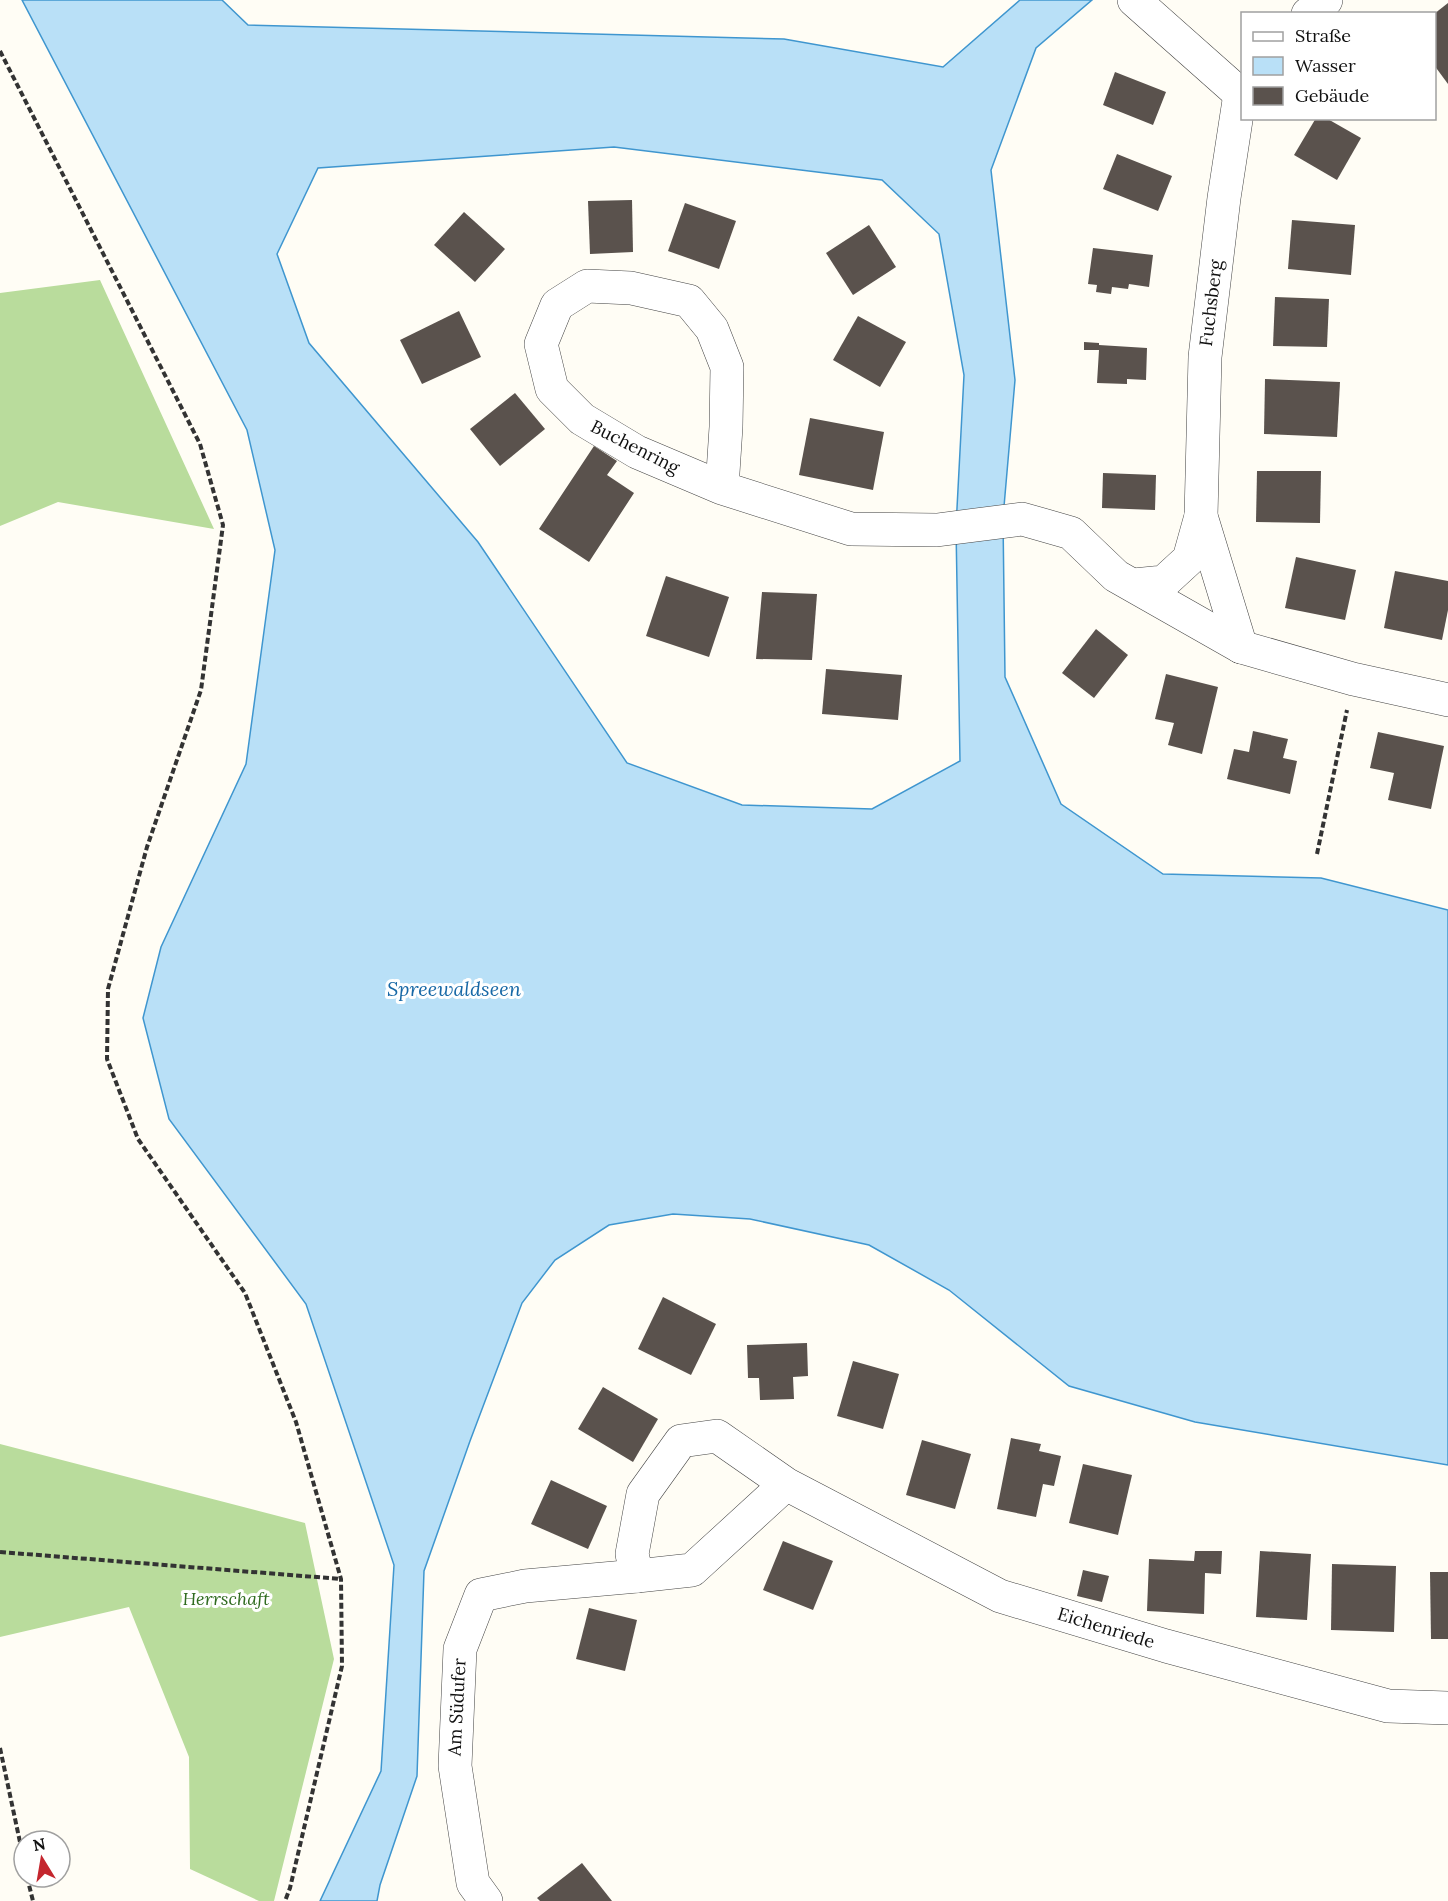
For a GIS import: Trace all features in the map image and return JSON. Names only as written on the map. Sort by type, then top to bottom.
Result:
[{"type":"street","points":[[1134,0],[1241,93]]},
{"type":"street","points":[[1311,12],[1326,0]]},
{"type":"street","name":"Fuchsberg","points":[[1125,580],[1164,582],[1189,560],[1201,516],[1205,357],[1224,198],[1241,93]]},
{"type":"street","name":"Buchenring","points":[[722,488],[727,367],[712,329],[689,301],[631,288],[587,286],[557,305],[541,344],[552,389],[582,419],[637,452],[722,488],[851,530],[937,530],[1022,519],[1071,533],[1125,580]]},
{"type":"street","name":"Fuchsberg","points":[[1201,516],[1241,647]]},
{"type":"street","points":[[1125,580],[1241,647],[1353,679],[1448,700]]},
{"type":"street","name":"Eichenriede","points":[[637,1576],[632,1554],[643,1494],[681,1442],[717,1436],[786,1484],[1000,1596],[1166,1646],[1388,1706],[1448,1708]]},
{"type":"street","points":[[637,1576],[692,1570],[786,1484]]},
{"type":"street","name":"Am Südufer","points":[[486,1901],[472,1883],[454,1766],[460,1649],[481,1595],[525,1586],[637,1576]]},
{"type":"path","points":[[0,51],[200,444],[223,525],[201,690],[147,847],[108,989],[107,1059],[138,1139],[245,1293],[296,1422],[341,1580],[342,1666],[285,1901]]},
{"type":"path","points":[[1317,854],[1353,679]]},
{"type":"path","points":[[0,1552],[341,1580]]},
{"type":"path","points":[[0,1748],[17,1829]]},
{"type":"green space","points":[[100,280],[214,529],[58,502],[0,526],[0,293]]},
{"type":"green space","name":"Herrschaft","points":[[0,1444],[305,1523],[334,1659],[274,1901],[259,1901],[190,1869],[189,1757],[129,1607],[0,1637]]},
{"type":"water","name":"Spreewaldseen","points":[[22,0],[222,0],[248,25],[784,39],[943,67],[1020,0],[1092,0],[1036,48],[991,170],[1015,380],[1003,518],[1005,677],[1061,804],[1163,874],[1321,878],[1448,910],[1448,1465],[1195,1422],[1069,1386],[949,1290],[869,1245],[750,1219],[673,1214],[609,1225],[555,1260],[522,1303],[424,1571],[417,1776],[380,1885],[377,1901],[320,1901],[381,1771],[394,1565],[306,1304],[169,1119],[143,1018],[161,947],[246,764],[275,550],[247,430]],"holes":[[[614,147],[882,180],[939,234],[964,375],[956,527],[960,761],[872,809],[742,805],[627,763],[478,542],[309,343],[277,254],[318,168]]]},
{"type":"building","points":[[1448,3],[1448,84],[1436,68],[1436,12]]},
{"type":"building","points":[[1115,72],[1166,92],[1153,125],[1103,105]]},
{"type":"building","points":[[1315,120],[1330,120],[1361,138],[1337,180],[1294,155]]},
{"type":"building","points":[[1117,154],[1172,176],[1158,211],[1103,189]]},
{"type":"building","points":[[632,200],[633,252],[590,254],[588,201]]},
{"type":"building","points":[[685,203],[736,221],[719,269],[668,251]]},
{"type":"building","points":[[464,212],[505,249],[475,282],[434,245]]},
{"type":"building","points":[[1292,220],[1355,225],[1351,275],[1288,269]]},
{"type":"building","points":[[869,225],[896,267],[853,295],[826,253]]},
{"type":"building","points":[[1093,248],[1153,255],[1149,287],[1129,284],[1128,289],[1112,287],[1111,294],[1096,292],[1097,285],[1088,284]]},
{"type":"building","points":[[1275,297],[1329,299],[1327,347],[1273,346]]},
{"type":"building","points":[[459,311],[481,357],[422,384],[400,340]]},
{"type":"building","points":[[858,316],[906,342],[880,387],[833,360]]},
{"type":"building","points":[[1084,342],[1147,348],[1146,380],[1127,379],[1127,384],[1097,383],[1099,350],[1084,350]]},
{"type":"building","points":[[1265,379],[1340,382],[1337,437],[1264,434]]},
{"type":"building","points":[[515,393],[545,429],[500,466],[470,429]]},
{"type":"building","points":[[810,418],[884,432],[873,490],[799,475]]},
{"type":"building","points":[[594,446],[617,461],[607,475],[634,493],[589,562],[539,529]]},
{"type":"building","points":[[1257,471],[1321,471],[1320,523],[1256,522]]},
{"type":"building","points":[[1103,473],[1156,475],[1155,510],[1102,508]]},
{"type":"building","points":[[1296,557],[1356,570],[1345,620],[1285,608]]},
{"type":"building","points":[[1395,571],[1448,581],[1448,610],[1442,640],[1384,628]]},
{"type":"building","points":[[666,576],[729,597],[709,657],[646,636]]},
{"type":"building","points":[[762,592],[817,594],[812,660],[756,659]]},
{"type":"building","points":[[1096,629],[1128,655],[1094,698],[1062,673]]},
{"type":"building","points":[[826,669],[902,675],[898,720],[822,714]]},
{"type":"building","points":[[1166,674],[1218,687],[1202,754],[1168,745],[1174,723],[1155,719]]},
{"type":"building","points":[[1253,731],[1288,739],[1283,758],[1297,761],[1290,794],[1227,779],[1234,749],[1249,752]]},
{"type":"building","points":[[1378,732],[1444,746],[1431,809],[1388,800],[1394,773],[1370,768]]},
{"type":"building","points":[[663,1297],[716,1324],[691,1375],[638,1349]]},
{"type":"building","points":[[807,1343],[808,1376],[793,1377],[794,1399],[760,1400],[759,1378],[748,1378],[747,1345]]},
{"type":"building","points":[[853,1361],[899,1374],[883,1429],[837,1416]]},
{"type":"building","points":[[603,1387],[658,1419],[633,1462],[578,1429]]},
{"type":"building","points":[[1011,1438],[1041,1444],[1039,1451],[1061,1456],[1054,1486],[1043,1484],[1036,1517],[997,1509]]},
{"type":"building","points":[[922,1440],[971,1454],[955,1509],[906,1495]]},
{"type":"building","points":[[1083,1464],[1132,1475],[1118,1535],[1069,1523]]},
{"type":"building","points":[[551,1480],[607,1506],[588,1549],[531,1524]]},
{"type":"building","points":[[783,1541],[833,1561],[813,1610],[763,1590]]},
{"type":"building","points":[[1195,1551],[1222,1551],[1221,1574],[1205,1573],[1204,1614],[1147,1611],[1149,1559],[1194,1561]]},
{"type":"building","points":[[1260,1551],[1311,1554],[1307,1620],[1256,1617]]},
{"type":"building","points":[[1332,1564],[1396,1566],[1394,1632],[1331,1630]]},
{"type":"building","points":[[1083,1570],[1109,1576],[1102,1602],[1077,1596]]},
{"type":"building","points":[[1430,1572],[1448,1572],[1448,1639],[1431,1639]]},
{"type":"building","points":[[589,1608],[637,1620],[625,1671],[576,1659]]},
{"type":"building","points":[[582,1863],[612,1901],[540,1901],[537,1898]]}]
